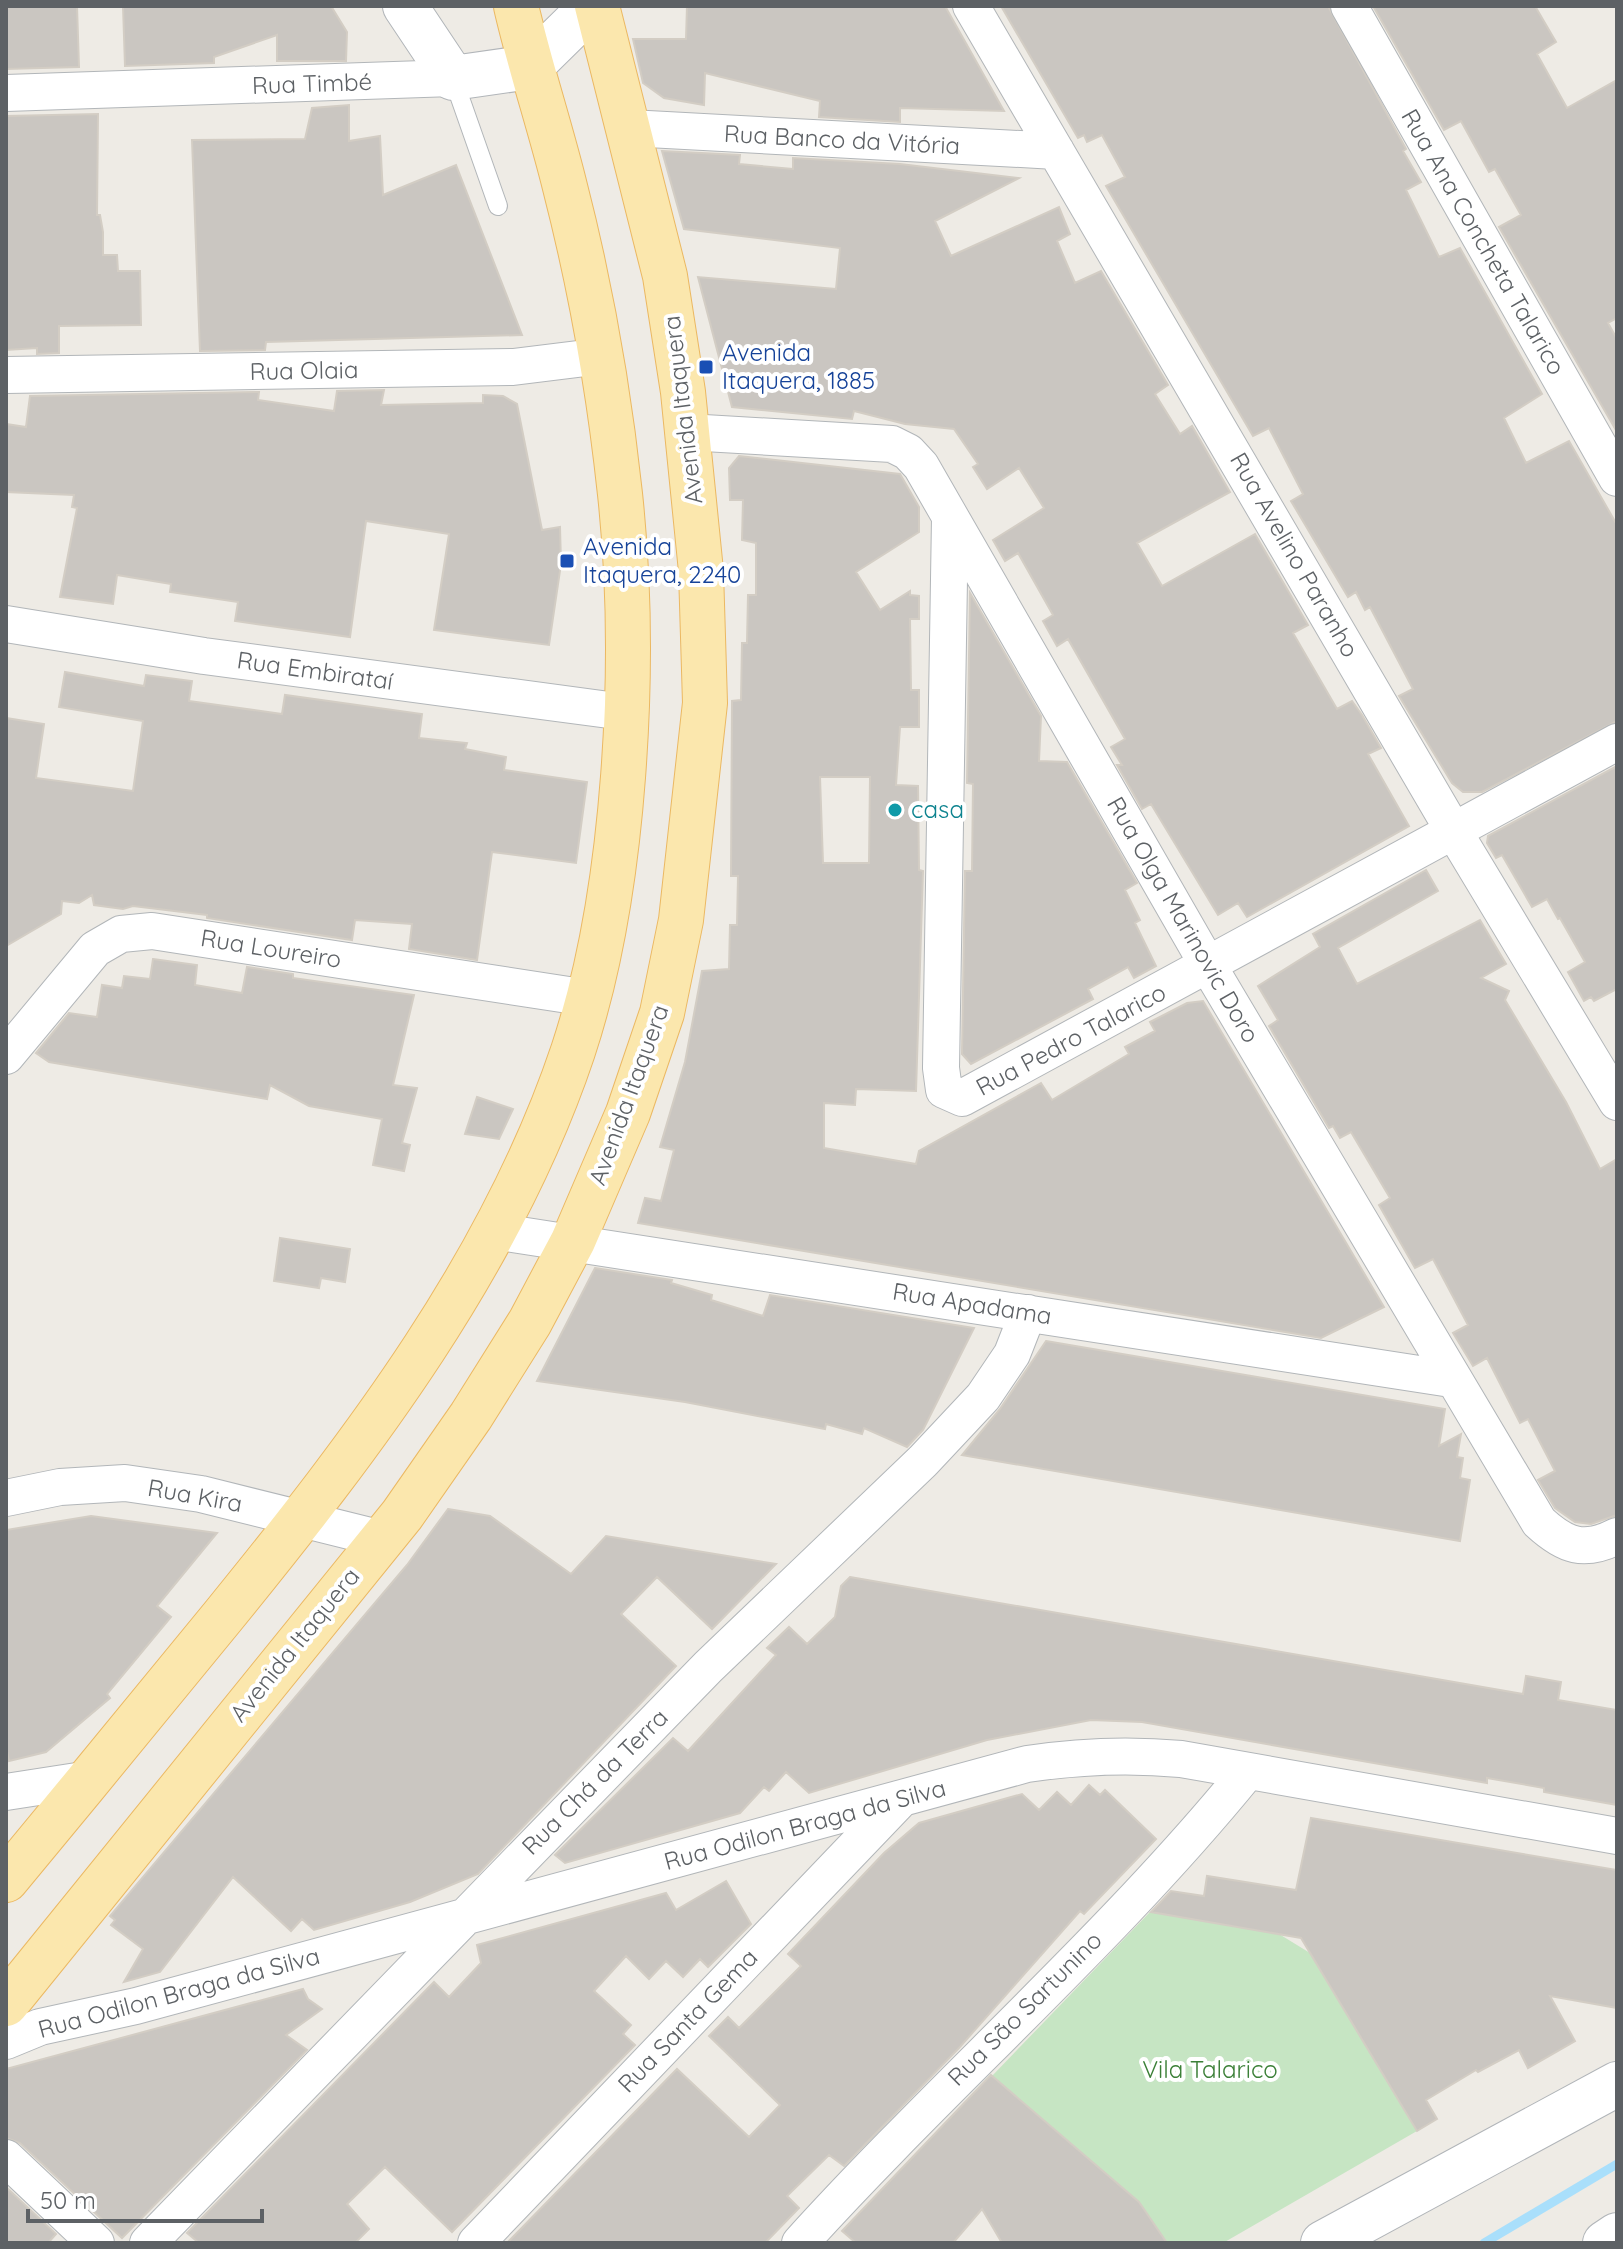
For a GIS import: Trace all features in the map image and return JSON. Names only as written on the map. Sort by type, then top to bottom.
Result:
[{"type":"main road","points":[[405,6],[453,78]]},
{"type":"main road","points":[[6,1880],[303,1518],[407,1377],[493,1231],[532,1152],[572,1055],[588,998],[608,904],[624,712],[626,630],[620,499],[602,356],[565,186],[530,67],[516,6]]},
{"type":"main road","points":[[530,67],[594,6]]},
{"type":"main road","name":"Avenida Itaquera","points":[[6,2004],[382,1539],[471,1416],[530,1322],[573,1241],[628,1113],[662,1013],[681,920],[705,703],[701,571],[687,432],[665,276],[629,128],[594,6]]},
{"type":"main road","name":"Rua Timbé","points":[[453,78],[530,67]]},
{"type":"main road","points":[[1323,2243],[1617,2084]]},
{"type":"main road","points":[[1605,2243],[1617,2235]]},
{"type":"street","name":"Rua Avelino Paranho","points":[[971,6],[1453,830],[1617,1102]]},
{"type":"street","name":"Rua Ana Concheta Talarico","points":[[1349,6],[1617,478]]},
{"type":"street","name":"Rua Timbé","points":[[6,93],[453,78]]},
{"type":"street","name":"Rua Banco da Vitória","points":[[629,128],[1056,151]]},
{"type":"street","name":"Rua Olaia","points":[[6,375],[513,367],[602,356]]},
{"type":"street","name":"Rua Olga Marinovic Doro","points":[[687,432],[892,444],[908,452],[921,466],[1209,967],[1451,1379],[1539,1522],[1556,1537],[1575,1545],[1607,1541]]},
{"type":"street","name":"Rua Pedro Talarico","points":[[950,515],[941,1068],[944,1090],[962,1098],[1209,967],[1617,742]]},
{"type":"street","name":"Rua Embirataí","points":[[6,624],[204,656],[624,712]]},
{"type":"street","name":"Rua Loureiro","points":[[6,1056],[95,949],[121,934],[152,931],[588,998]]},
{"type":"street","name":"Rua Apadama","points":[[493,1231],[1451,1379]]},
{"type":"street","name":"Rua Chá da Terra","points":[[148,2243],[708,1667],[953,1429],[983,1397],[1012,1354],[1028,1313]]},
{"type":"street","name":"Rua Kira","points":[[6,1498],[60,1487],[125,1483],[201,1494],[382,1539]]},
{"type":"street","name":"Rua Odilon Braga da Silva","points":[[6,2041],[40,2027],[136,2006],[1027,1764],[1075,1757],[1126,1754],[1181,1759],[1617,1836]]},
{"type":"street","name":"Rua São Sartunino","points":[[800,2243],[866,2170],[1180,1852],[1247,1772]]},
{"type":"street","points":[[6,1792],[90,1779]]},
{"type":"street","name":"Rua Santa Gema","points":[[476,2243],[900,1800]]},
{"type":"street","points":[[6,2158],[96,2243]]},
{"type":"lane","points":[[453,78],[498,206]]},
{"type":"green space","name":"Vila Talarico","points":[[1150,1912],[1279,1934],[1310,1953],[1417,2131],[1223,2243],[1166,2243],[1139,2202],[992,2076]]},
{"type":"building","points":[[6,6],[77,6],[79,67],[6,69]]},
{"type":"building","points":[[123,6],[331,6],[347,32],[346,61],[277,61],[277,35],[214,57],[214,63],[125,66]]},
{"type":"building","points":[[687,6],[945,6],[1004,111],[900,108],[900,122],[819,117],[820,101],[705,73],[704,105],[664,98],[643,83],[633,39],[686,39]]},
{"type":"building","points":[[1001,6],[1328,6],[1421,182],[1406,190],[1439,257],[1460,248],[1542,394],[1504,418],[1526,463],[1569,441],[1617,525],[1617,721],[1482,792],[1463,792],[1452,783],[1399,696],[1413,689],[1370,607],[1365,610],[1356,592],[1348,597],[1291,501],[1303,494],[1269,428],[1253,436],[1106,186],[1125,177],[1102,135],[1087,142],[1084,135],[1078,138]]},
{"type":"building","points":[[1373,6],[1535,6],[1556,42],[1537,54],[1567,108],[1617,80],[1617,318],[1608,323],[1617,339],[1617,432],[1499,227],[1521,215],[1495,169],[1489,172],[1461,121],[1444,130]]},
{"type":"building","points":[[349,105],[349,141],[380,136],[383,195],[456,165],[522,335],[266,342],[265,350],[200,351],[192,140],[305,139],[312,108]]},
{"type":"building","points":[[98,114],[97,215],[100,215],[103,232],[103,255],[117,255],[118,271],[140,271],[141,325],[59,326],[59,353],[37,354],[37,348],[6,350],[6,116]]},
{"type":"building","points":[[662,151],[740,155],[739,164],[793,169],[793,158],[900,164],[1019,178],[935,221],[951,256],[1059,207],[1070,234],[1057,241],[1075,283],[1101,271],[1168,385],[1155,394],[1180,434],[1192,426],[1230,492],[1137,543],[1162,586],[1255,534],[1308,625],[1293,633],[1337,709],[1352,701],[1362,715],[1381,748],[1368,754],[1409,826],[1247,917],[1238,903],[1218,915],[1151,804],[1142,809],[1117,765],[1122,765],[1111,747],[1125,739],[1068,639],[1057,646],[1043,621],[1053,615],[1018,553],[1005,561],[993,540],[1044,508],[1019,468],[987,489],[973,467],[978,464],[954,429],[905,424],[854,411],[852,419],[732,407],[698,277],[836,289],[840,248],[684,229]]},
{"type":"building","points":[[384,390],[381,405],[483,403],[483,395],[503,396],[517,404],[542,530],[560,527],[561,564],[549,645],[434,630],[449,534],[366,521],[350,637],[235,621],[238,602],[170,592],[171,584],[117,575],[113,604],[60,597],[77,508],[72,507],[74,495],[6,492],[6,424],[26,427],[30,396],[259,392],[258,400],[334,411],[337,391]]},
{"type":"building","points":[[739,456],[900,474],[919,507],[919,532],[856,572],[880,610],[910,591],[910,595],[919,596],[919,619],[910,619],[911,690],[919,690],[919,727],[900,727],[896,785],[918,786],[919,870],[923,871],[916,1091],[856,1089],[855,1105],[824,1103],[824,1148],[916,1164],[919,1151],[1041,1083],[1052,1100],[1129,1054],[1125,1047],[1155,1031],[1150,1022],[1187,1003],[1203,1001],[1384,1307],[1321,1338],[638,1223],[645,1198],[661,1201],[674,1150],[660,1147],[685,1062],[702,971],[729,969],[730,925],[737,925],[738,876],[731,876],[732,701],[741,700],[742,643],[747,643],[748,595],[756,595],[756,543],[742,540],[743,500],[730,500],[729,468]],"holes":[[[820,777],[870,777],[869,863],[823,863]]]},
{"type":"building","points":[[970,593],[1041,716],[1039,761],[1067,762],[1137,883],[1125,890],[1140,920],[1135,923],[1156,966],[1134,978],[1128,967],[1088,989],[1093,999],[971,1064],[962,1054],[965,871],[972,871],[973,784],[967,783]]},
{"type":"building","points":[[65,672],[144,686],[146,675],[192,681],[189,701],[282,714],[285,695],[422,714],[419,738],[467,743],[465,749],[506,757],[504,770],[587,782],[576,863],[492,852],[477,960],[409,949],[412,924],[355,920],[352,940],[207,918],[207,915],[133,906],[123,909],[94,905],[92,895],[79,903],[62,901],[61,914],[6,946],[6,718],[44,724],[36,778],[133,791],[143,721],[59,707]]},
{"type":"building","points":[[1617,766],[1617,989],[1594,1001],[1591,997],[1584,1001],[1568,972],[1585,962],[1560,918],[1547,899],[1532,907],[1502,855],[1496,858],[1487,843],[1488,836]]},
{"type":"building","points":[[1426,870],[1438,891],[1338,948],[1357,984],[1480,920],[1506,964],[1481,978],[1509,991],[1505,1000],[1566,1102],[1600,1169],[1617,1159],[1617,1515],[1591,1524],[1575,1522],[1555,1508],[1538,1480],[1555,1471],[1528,1419],[1520,1423],[1487,1358],[1473,1366],[1453,1333],[1468,1325],[1433,1259],[1415,1268],[1379,1205],[1390,1198],[1351,1132],[1340,1138],[1333,1126],[1329,1128],[1269,1026],[1278,1020],[1258,986],[1320,947],[1313,934]]},
{"type":"building","points":[[153,959],[197,965],[195,985],[242,993],[247,967],[293,974],[293,978],[414,995],[393,1085],[417,1088],[402,1143],[410,1145],[404,1171],[373,1165],[382,1119],[309,1106],[270,1085],[267,1099],[49,1062],[36,1053],[69,1013],[97,1017],[102,985],[122,988],[124,976],[150,979]]},
{"type":"building","points":[[477,1097],[513,1109],[499,1139],[465,1134]]},
{"type":"building","points":[[280,1238],[350,1249],[345,1282],[321,1278],[319,1288],[274,1281]]},
{"type":"building","points":[[595,1268],[672,1280],[671,1283],[712,1295],[711,1300],[763,1316],[770,1295],[974,1328],[923,1430],[907,1447],[864,1428],[862,1434],[826,1424],[825,1429],[685,1402],[537,1381]]},
{"type":"building","points":[[1046,1341],[1445,1409],[1439,1446],[1461,1434],[1457,1457],[1463,1458],[1460,1478],[1470,1480],[1460,1541],[962,1455],[1000,1409]]},
{"type":"building","points":[[448,1509],[490,1516],[571,1574],[606,1536],[776,1564],[712,1629],[657,1577],[621,1614],[676,1666],[478,1874],[410,1902],[314,1930],[302,1919],[291,1931],[233,1877],[160,1972],[124,1982],[143,1949],[111,1925],[115,1920],[110,1916],[407,1565]]},
{"type":"building","points":[[91,1516],[217,1533],[157,1606],[171,1617],[107,1694],[110,1698],[46,1752],[9,1761],[6,1747],[6,1530]]},
{"type":"building","points":[[850,1577],[1523,1694],[1526,1676],[1561,1682],[1558,1700],[1617,1710],[1617,1805],[1487,1778],[1487,1783],[1142,1722],[1091,1720],[987,1740],[809,1793],[786,1772],[769,1791],[764,1787],[740,1813],[565,1863],[555,1855],[673,1738],[688,1751],[776,1655],[767,1648],[789,1627],[807,1644],[835,1617],[841,1586]]},
{"type":"building","points":[[1089,1785],[1100,1795],[1105,1790],[1156,1839],[1084,1914],[1080,1911],[959,2048],[844,2166],[829,2155],[787,2196],[799,2208],[765,2243],[507,2243],[677,2069],[749,2137],[780,2105],[709,2036],[728,2017],[739,2028],[801,1966],[788,1954],[884,1853],[919,1823],[1022,1794],[1039,1810],[1057,1792],[1071,1805]]},
{"type":"building","points":[[1311,1818],[1617,1870],[1617,2008],[1550,1996],[1575,2041],[1528,2068],[1519,2050],[1478,2072],[1476,2070],[1426,2100],[1437,2119],[1417,2131],[1301,1938],[1151,1912],[1171,1891],[1204,1896],[1207,1876],[1296,1890]]},
{"type":"building","points":[[726,1881],[751,1924],[708,1967],[700,1959],[683,1977],[666,1961],[649,1979],[626,1956],[594,1991],[631,2025],[623,2034],[635,2045],[452,2232],[385,2167],[347,2204],[369,2229],[355,2243],[199,2243],[187,2233],[434,1982],[449,1997],[481,1963],[477,1945],[666,1893],[676,1910]]},
{"type":"building","points":[[303,1989],[308,1999],[322,2009],[286,2035],[307,2050],[122,2238],[20,2143],[6,2138],[6,2069]]},
{"type":"building","points":[[991,2075],[1139,2202],[1167,2243],[1002,2243],[982,2209],[953,2243],[856,2243],[842,2231]]},
{"type":"building","points":[[6,2187],[56,2234],[48,2243],[6,2243]]},
{"type":"waterway","points":[[1484,2243],[1617,2164]]},
{"type":"place","name":"Avenida Itaquera, 1885","points":[[706,367]]},
{"type":"place","name":"Avenida Itaquera, 2240","points":[[567,561]]},
{"type":"place","name":"casa","points":[[895,810]]}]
